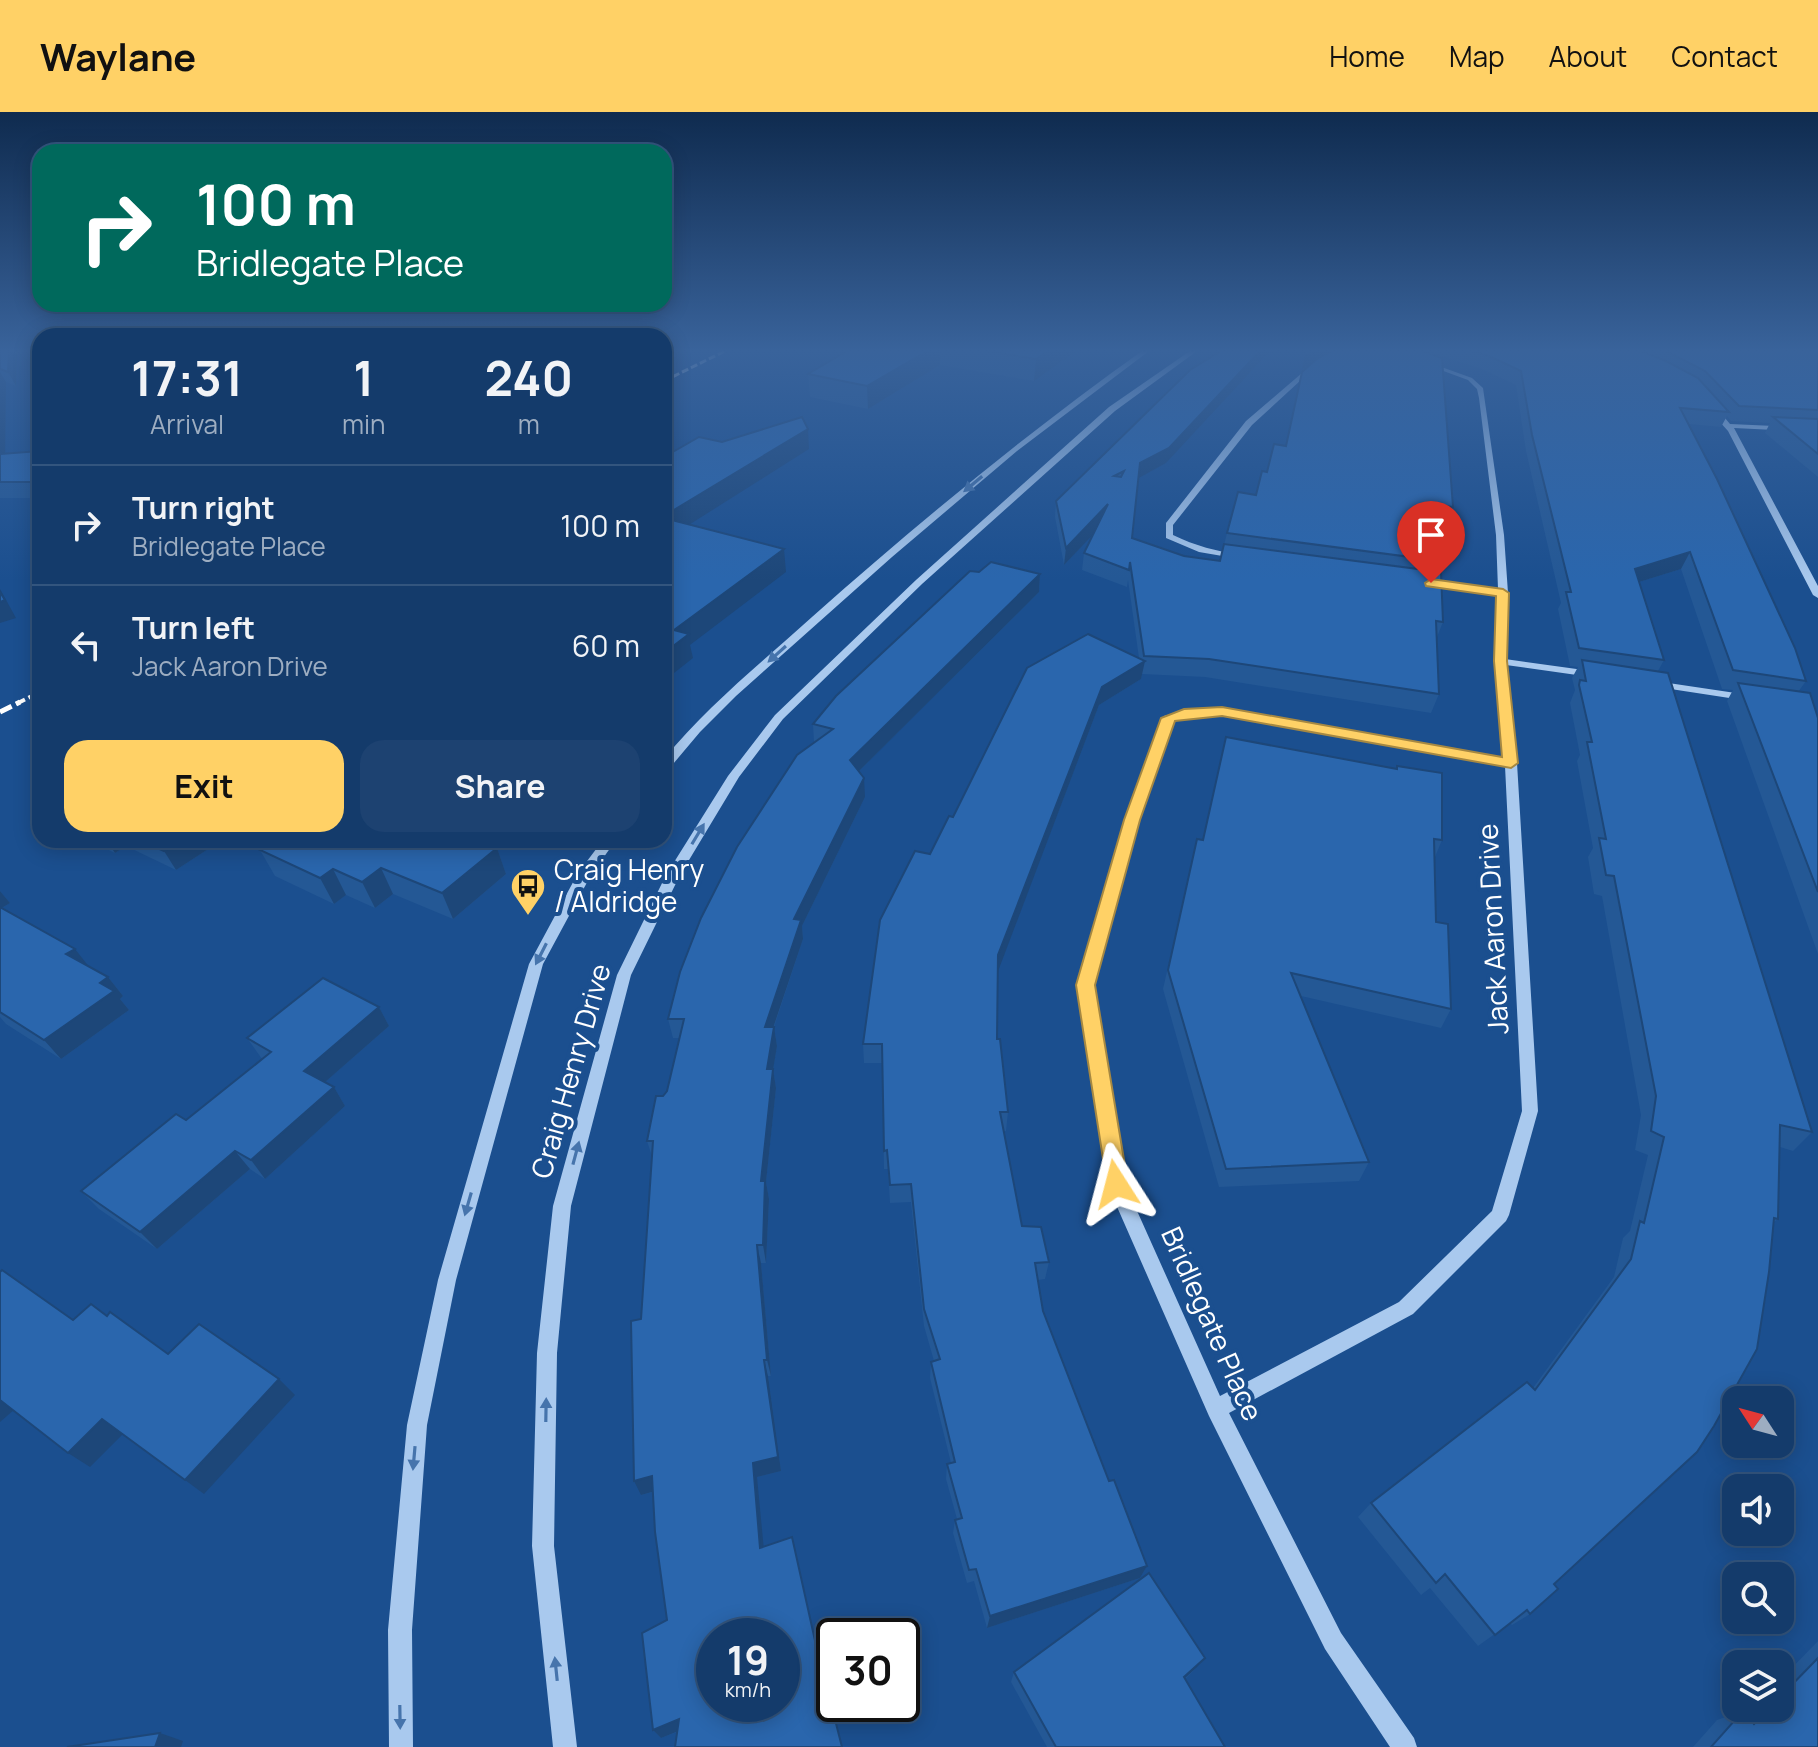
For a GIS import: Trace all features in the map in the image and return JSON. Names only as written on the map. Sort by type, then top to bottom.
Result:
[{"type":"street","points":[[672,757],[690,733],[871,569],[1042,427]]},
{"type":"street","name":"Craig Henry Drive","points":[[565,1747],[543,1546],[547,1353],[562,1206],[624,975],[673,875],[734,776],[779,717],[919,582],[1092,427]]},
{"type":"street","points":[[1243,558],[1212,554],[1186,545],[1169,536],[1169,525],[1246,427]]},
{"type":"street","name":"Jack Aaron Drive","points":[[1216,1409],[1406,1308],[1500,1215],[1530,1111],[1511,763],[1500,661],[1503,593],[1500,535],[1485,427]]},
{"type":"street","points":[[1729,427],[1818,595]]},
{"type":"street","points":[[1757,427],[1818,430]]},
{"type":"street","points":[[1415,581],[1503,593]]},
{"type":"street","points":[[1500,661],[1609,677]]},
{"type":"street","points":[[1640,682],[1763,700]]},
{"type":"street","name":"Bridlegate Place","points":[[1405,1747],[1333,1641],[1216,1409],[1116,1184],[1086,985],[1132,820],[1168,718],[1184,713],[1222,712],[1511,763]]},
{"type":"street","name":"Craig Henry Drive","points":[[401,1747],[400,1630],[417,1425],[447,1280],[536,964],[585,873],[604,848]]},
{"type":"building","points":[[769,427],[808,429],[672,511],[672,452],[699,437],[722,442]]},
{"type":"building","points":[[1131,427],[1188,427],[1169,448],[1140,463],[1132,538],[1184,556],[1220,561],[1224,544],[1441,572],[1443,622],[1436,621],[1439,694],[1209,659],[1144,656],[1130,562],[1129,570],[1084,553],[1108,504],[1066,548],[1056,501]]},
{"type":"building","points":[[1290,427],[1447,427],[1453,507],[1445,506],[1446,539],[1440,538],[1441,561],[1227,533],[1238,492],[1256,495],[1262,471],[1267,472],[1274,444],[1286,446]]},
{"type":"building","points":[[1531,427],[1690,427],[1795,648],[1806,681],[1733,670],[1690,552],[1635,569],[1664,660],[1579,648],[1566,592],[1571,592]]},
{"type":"building","points":[[1786,427],[1818,427],[1818,454]]},
{"type":"building","points":[[32,452],[32,482],[0,482],[0,454]]},
{"type":"building","points":[[672,520],[784,549],[674,630],[689,634],[672,647]]},
{"type":"building","points":[[991,562],[1040,574],[850,760],[864,778],[794,919],[801,920],[765,1027],[774,1027],[767,1069],[773,1069],[761,1181],[765,1181],[763,1245],[757,1245],[767,1360],[764,1360],[778,1457],[753,1463],[760,1548],[792,1537],[816,1645],[816,1722],[836,1722],[842,1747],[675,1747],[679,1719],[653,1730],[642,1633],[667,1620],[655,1532],[652,1476],[634,1481],[631,1321],[641,1319],[653,1141],[647,1141],[656,1096],[663,1096],[667,1091],[684,1019],[668,1019],[680,972],[701,918],[737,847],[797,755],[833,729],[813,724],[836,696],[970,571],[979,572]]},
{"type":"building","points":[[1088,634],[1145,661],[1102,687],[998,955],[997,1039],[1000,1039],[1008,1112],[1000,1112],[1022,1226],[1041,1227],[1049,1262],[1035,1263],[1043,1311],[1109,1481],[1114,1480],[1147,1566],[990,1616],[976,1569],[969,1570],[955,1520],[962,1518],[947,1464],[955,1462],[931,1362],[940,1359],[924,1309],[911,1184],[890,1185],[887,1150],[884,1151],[882,1044],[863,1044],[880,920],[915,851],[930,854],[949,816],[953,817],[1027,668]]},
{"type":"building","points":[[1582,660],[1668,673],[1812,1132],[1780,1125],[1778,1219],[1774,1218],[1757,1349],[1736,1386],[1722,1386],[1722,1412],[1714,1426],[1697,1452],[1554,1584],[1558,1589],[1530,1614],[1527,1610],[1495,1635],[1445,1574],[1436,1583],[1371,1503],[1527,1382],[1535,1390],[1631,1259],[1640,1221],[1644,1223],[1664,1137],[1651,1131],[1656,1096],[1614,876],[1606,875],[1599,838],[1606,839],[1587,742],[1592,742],[1579,685],[1580,680],[1586,681]]},
{"type":"building","points":[[1738,683],[1810,693],[1818,718],[1818,892]]},
{"type":"building","points":[[1226,737],[1397,769],[1397,766],[1442,773],[1442,840],[1434,839],[1436,922],[1448,924],[1451,1009],[1291,973],[1369,1162],[1226,1169],[1168,970],[1197,839],[1203,840]]},
{"type":"building","points":[[497,848],[442,893],[381,868],[362,882],[333,869],[320,878],[260,850]]},
{"type":"building","points":[[0,907],[75,949],[66,954],[108,977],[100,983],[114,991],[44,1040],[0,1012]]},
{"type":"building","points":[[323,978],[379,1007],[304,1071],[334,1087],[251,1160],[235,1151],[140,1232],[81,1191],[176,1114],[186,1120],[271,1052],[247,1038]]},
{"type":"building","points":[[2,1270],[73,1320],[91,1304],[107,1316],[110,1312],[168,1354],[199,1324],[279,1379],[185,1480],[102,1419],[68,1453],[0,1400]]},
{"type":"building","points":[[1149,1573],[1205,1658],[1184,1677],[1225,1747],[1056,1747],[1014,1672]]},
{"type":"building","points":[[1818,1658],[1818,1747],[1711,1747],[1733,1722],[1794,1722],[1794,1683]]},
{"type":"building","points":[[160,1733],[155,1747],[67,1747]]},
{"type":"railway","points":[[0,712],[32,696]]},
{"type":"place","name":"Craig Henry / Aldridge","points":[[528,917]]},
{"type":"route","points":[[1116,1184],[1086,985],[1132,820],[1168,718],[1184,713],[1222,712],[1511,763],[1500,661],[1503,593],[1431,583]]}]
